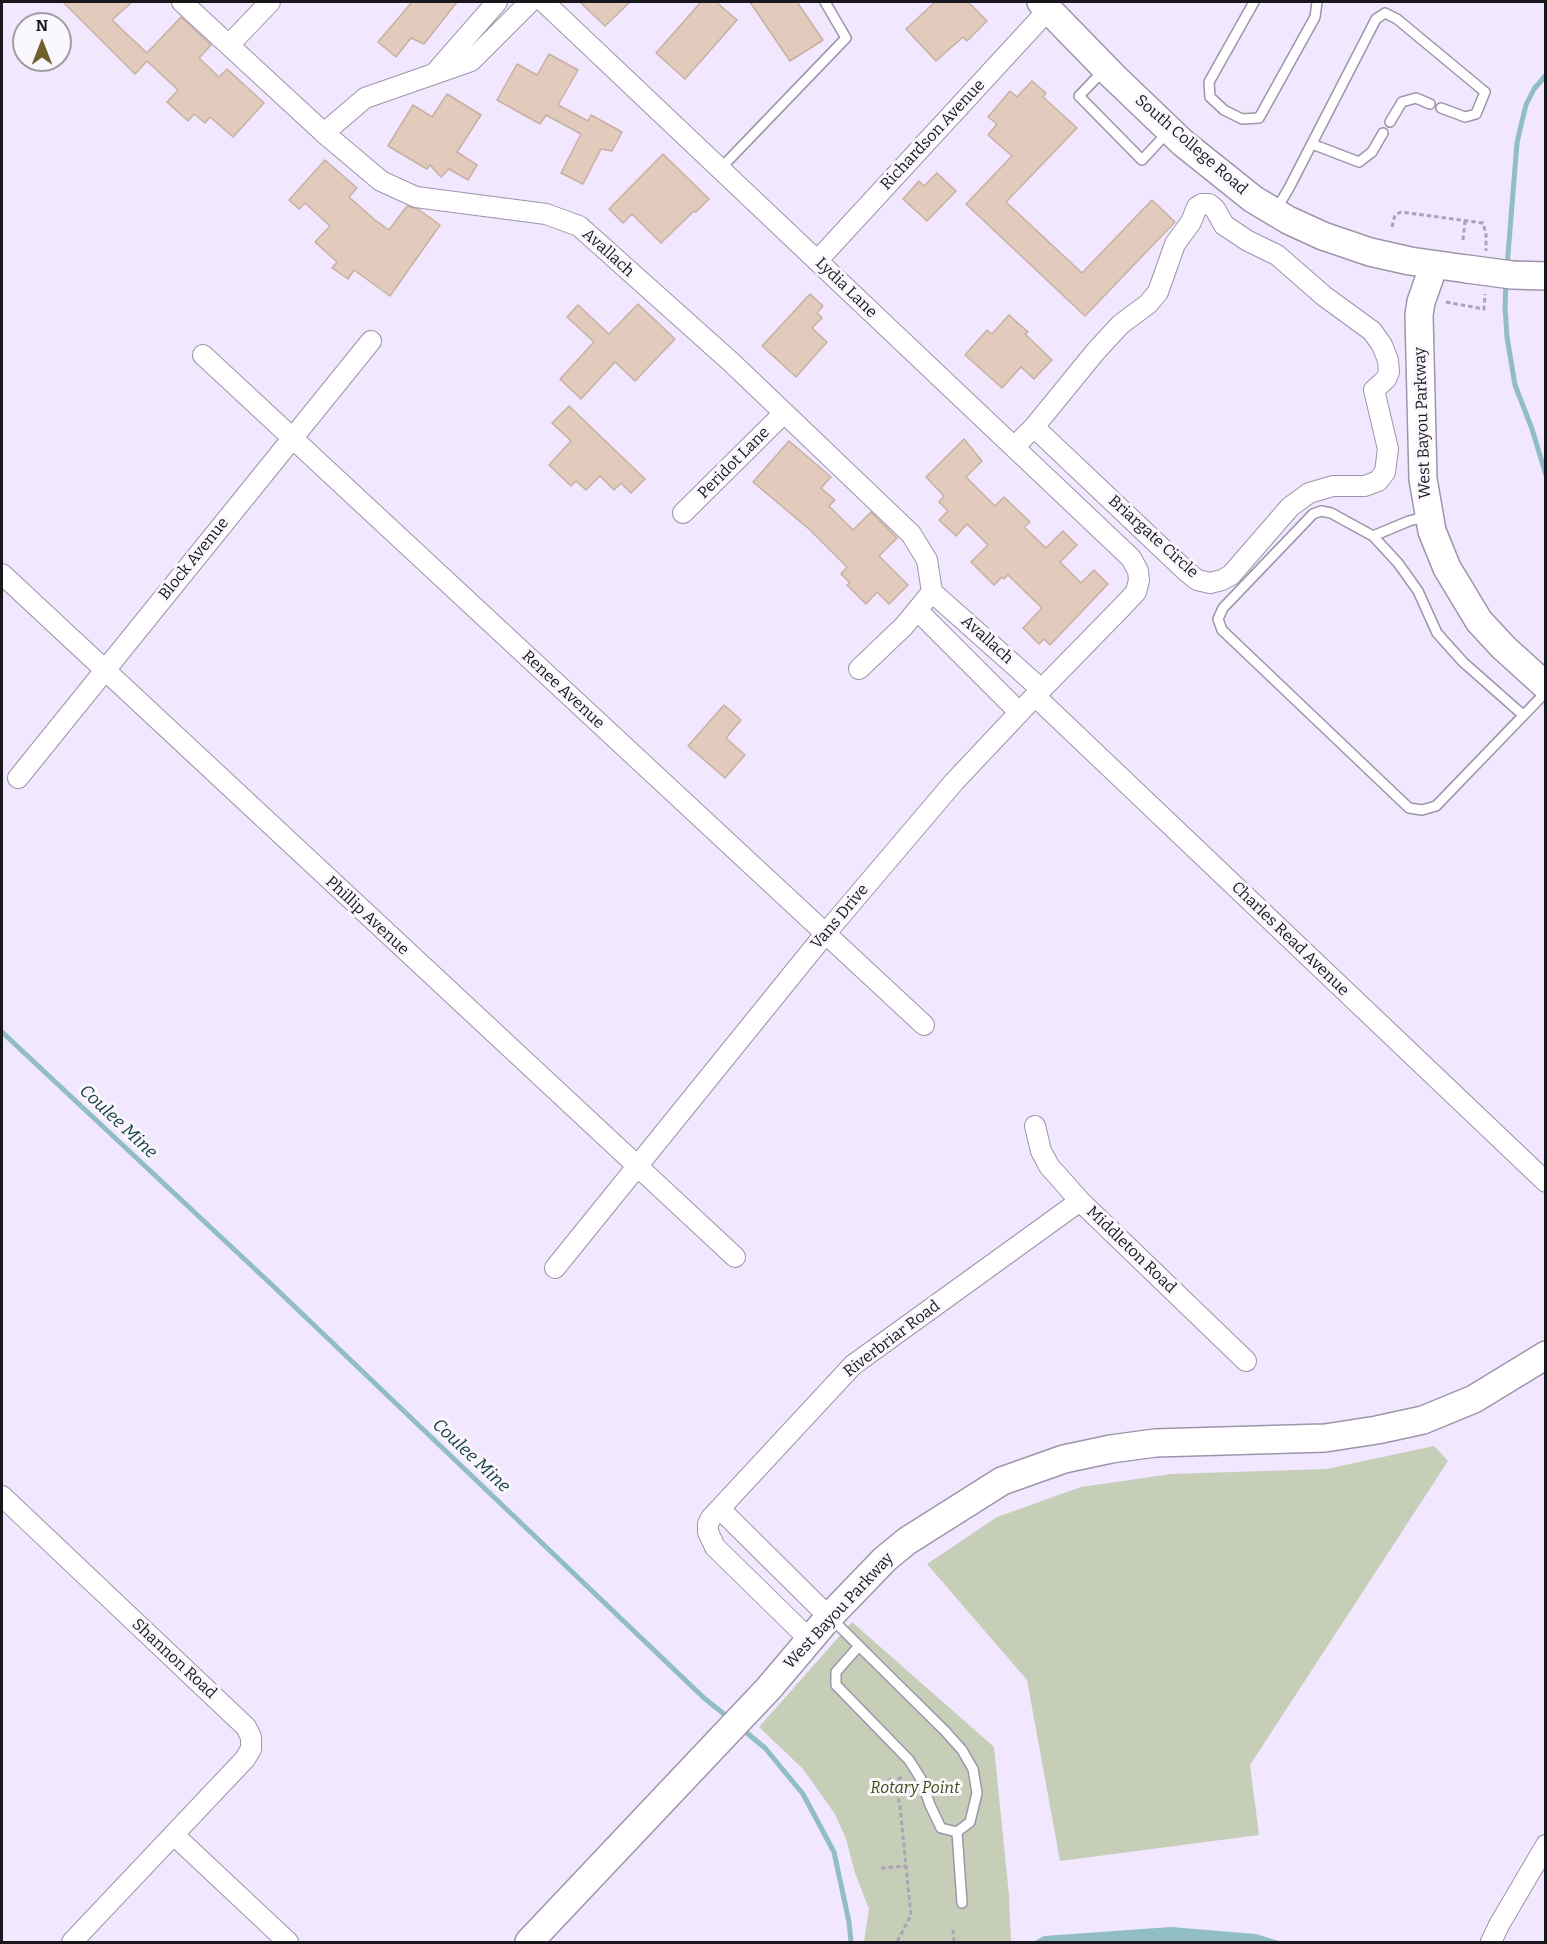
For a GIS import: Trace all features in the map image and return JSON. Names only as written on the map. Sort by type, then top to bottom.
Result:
[{"type":"street","name":"Avallach","points":[[182,2],[324,133],[381,181],[416,197],[546,214],[579,226],[731,362],[911,534],[927,560],[932,592],[1038,693]]},
{"type":"street","points":[[229,45],[270,2]]},
{"type":"street","points":[[434,74],[497,2]]},
{"type":"street","points":[[324,133],[365,98],[471,62],[530,2]]},
{"type":"street","name":"Lydia Lane","points":[[544,2],[1131,558],[1138,571],[1139,580]]},
{"type":"street","name":"South College Road","points":[[1045,5],[1170,131],[1232,183],[1275,212],[1323,236],[1370,252],[1434,265],[1512,275],[1545,276]]},
{"type":"street","name":"Richardson Avenue","points":[[817,261],[1045,5]]},
{"type":"street","name":"Briargate Circle","points":[[1014,447],[1034,427],[1121,324],[1148,304],[1158,292],[1175,244],[1191,222],[1197,207],[1202,204],[1209,204],[1215,209],[1224,225],[1248,241],[1277,255],[1324,296],[1372,331],[1382,345],[1388,360],[1389,372],[1386,379],[1374,390],[1388,448],[1385,472],[1378,481],[1365,486],[1333,486],[1309,493],[1290,507],[1231,575],[1210,583],[1197,580],[1186,572],[1034,427]]},
{"type":"street","name":"West Bayou Parkway","points":[[1434,265],[1421,302],[1419,315],[1423,479],[1428,516],[1447,568],[1473,611],[1503,647],[1545,686]]},
{"type":"street","name":"Block Avenue","points":[[18,778],[371,340]]},
{"type":"street","name":"Renee Avenue","points":[[203,355],[924,1025]]},
{"type":"street","name":"Peridot Lane","points":[[683,513],[784,413]]},
{"type":"street","points":[[1388,448],[1422,445]]},
{"type":"street","name":"Phillip Avenue","points":[[2,574],[735,1257]]},
{"type":"street","name":"Vans Drive","points":[[555,1268],[825,934],[954,782],[1136,592],[1139,580]]},
{"type":"street","points":[[859,669],[918,611],[932,592]]},
{"type":"street","name":"Avallach","points":[[918,611],[1019,712]]},
{"type":"street","name":"Charles Read Avenue","points":[[1038,693],[1545,1182]]},
{"type":"street","name":"Middleton Road","points":[[1035,1126],[1041,1151],[1049,1166],[1080,1201],[1246,1361]]},
{"type":"street","name":"Riverbriar Road","points":[[810,1640],[715,1547],[708,1532],[711,1518],[853,1365],[1080,1201]]},
{"type":"street","name":"West Bayou Parkway","points":[[529,1942],[769,1688],[830,1617],[885,1559],[907,1541],[1002,1482],[1064,1459],[1111,1449],[1155,1443],[1325,1438],[1377,1430],[1439,1415],[1496,1387],[1545,1355]]},
{"type":"street","name":"Shannon Road","points":[[2,1496],[246,1727],[252,1743],[245,1759],[72,1942]]},
{"type":"street","points":[[720,1509],[830,1617]]},
{"type":"street","points":[[174,1835],[288,1942]]},
{"type":"street","points":[[1491,1942],[1545,1845]]},
{"type":"lane","points":[[720,169],[846,38],[825,2]]},
{"type":"lane","points":[[1254,2],[1209,82],[1210,97],[1224,110],[1242,119],[1259,118],[1315,17],[1317,2]]},
{"type":"lane","points":[[1275,212],[1376,19],[1385,13],[1397,19],[1485,92],[1476,114],[1465,117],[1442,108]]},
{"type":"lane","points":[[1105,68],[1079,96],[1142,160],[1170,131]]},
{"type":"lane","points":[[1390,122],[1402,102],[1416,98],[1430,104]]},
{"type":"lane","points":[[1312,144],[1359,162],[1372,152],[1383,133]]},
{"type":"lane","points":[[1523,715],[1463,662],[1437,633],[1418,591],[1398,563],[1373,536],[1331,513],[1321,511],[1313,514],[1223,608],[1218,619],[1222,630],[1409,808],[1422,810],[1436,807],[1545,692]]},
{"type":"lane","points":[[1373,536],[1428,516]]},
{"type":"lane","points":[[830,1617],[962,1750],[973,1769],[977,1793],[970,1822],[957,1832]]},
{"type":"lane","points":[[859,1646],[836,1672],[836,1685],[909,1760],[921,1779],[941,1828],[957,1832]]},
{"type":"lane","points":[[957,1832],[962,1903]]},
{"type":"path","points":[[1392,227],[1395,215],[1401,212],[1482,224],[1486,234],[1479,271],[1484,309],[1446,302]]},
{"type":"path","points":[[1463,240],[1465,221]]},
{"type":"path","points":[[889,1778],[897,1792],[900,1806],[911,1915],[896,1940],[897,1942]]},
{"type":"path","points":[[882,1868],[906,1866]]},
{"type":"path","points":[[953,1930],[954,1942]]},
{"type":"green space","points":[[1434,1446],[1448,1461],[1250,1765],[1259,1835],[1060,1861],[1027,1680],[927,1564],[997,1517],[1081,1487],[1171,1474],[1327,1469]]},
{"type":"green space","name":"Rotary Point","points":[[852,1622],[994,1747],[1009,1895],[1011,1942],[864,1942],[869,1909],[855,1873],[846,1839],[835,1814],[803,1769],[759,1727]]},
{"type":"shaded area","points":[[1171,1927],[1256,1934],[1282,1942],[1033,1942],[1044,1936]]},
{"type":"building","points":[[63,2],[132,2],[112,20],[147,53],[181,17],[211,45],[199,58],[219,77],[227,69],[264,103],[233,137],[210,117],[205,123],[194,114],[188,121],[167,102],[178,90],[147,61],[135,74]]},
{"type":"building","points":[[412,2],[457,2],[424,44],[411,38],[396,57],[378,42]]},
{"type":"building","points":[[580,2],[630,2],[605,26]]},
{"type":"building","points":[[701,2],[716,2],[737,20],[685,79],[656,53]]},
{"type":"building","points":[[750,2],[797,2],[823,40],[790,61]]},
{"type":"building","points":[[935,2],[968,2],[987,21],[967,41],[963,37],[936,61],[906,29]]},
{"type":"building","points":[[549,54],[578,70],[558,105],[588,121],[591,115],[622,132],[612,151],[601,149],[583,184],[561,173],[581,134],[546,115],[540,124],[497,100],[517,64],[537,75]]},
{"type":"building","points":[[1032,81],[1046,93],[1043,97],[1077,128],[1006,202],[1082,273],[1152,200],[1175,222],[1085,316],[966,204],[1012,156],[988,135],[997,124],[988,117],[1010,91],[1017,97]]},
{"type":"building","points":[[447,94],[481,115],[457,152],[477,165],[468,180],[449,169],[441,177],[430,165],[427,169],[388,146],[413,105],[432,117]]},
{"type":"building","points":[[663,154],[709,199],[661,243],[632,214],[623,223],[609,209]]},
{"type":"building","points":[[325,160],[357,188],[349,197],[389,230],[407,206],[418,209],[440,225],[390,296],[354,270],[348,279],[332,268],[337,262],[315,242],[330,226],[305,203],[299,209],[289,200]]},
{"type":"building","points":[[937,173],[956,191],[927,221],[903,199],[919,181],[924,186]]},
{"type":"building","points":[[810,294],[823,306],[817,313],[822,318],[812,328],[827,342],[796,377],[762,346]]},
{"type":"building","points":[[638,304],[675,339],[635,381],[615,362],[581,399],[560,379],[594,342],[567,317],[578,305],[609,334]]},
{"type":"building","points":[[1009,315],[1028,332],[1025,334],[1052,360],[1034,379],[1021,367],[1002,388],[965,355],[987,330],[992,334]]},
{"type":"building","points":[[569,406],[645,479],[631,493],[621,483],[614,490],[600,476],[586,490],[576,481],[571,486],[549,465],[571,441],[552,423]]},
{"type":"building","points":[[964,439],[982,461],[966,477],[995,506],[1004,497],[1030,522],[1024,527],[1046,548],[1063,531],[1077,545],[1060,562],[1081,583],[1094,570],[1108,584],[1050,645],[1044,639],[1039,644],[1023,628],[1042,608],[1008,575],[1004,579],[1002,577],[994,585],[971,562],[988,545],[967,524],[956,536],[939,520],[948,511],[939,502],[944,496],[926,477]]},
{"type":"building","points":[[789,441],[831,477],[821,488],[835,500],[829,506],[853,530],[871,512],[897,538],[879,556],[908,585],[889,604],[877,592],[866,604],[847,585],[850,583],[841,574],[847,567],[809,529],[753,482]]},
{"type":"building","points":[[724,705],[741,720],[726,738],[745,755],[725,778],[688,746]]},
{"type":"waterway","points":[[1507,267],[1517,143],[1526,105],[1534,89],[1546,75]]},
{"type":"waterway","points":[[1506,282],[1507,337],[1515,385],[1546,475]]},
{"type":"waterway","name":"Coulee Mine","points":[[2,1032],[271,1284],[704,1698],[729,1718]]},
{"type":"waterway","name":"Coulee Mine","points":[[741,1728],[765,1748],[803,1794],[834,1852],[851,1942]]}]
